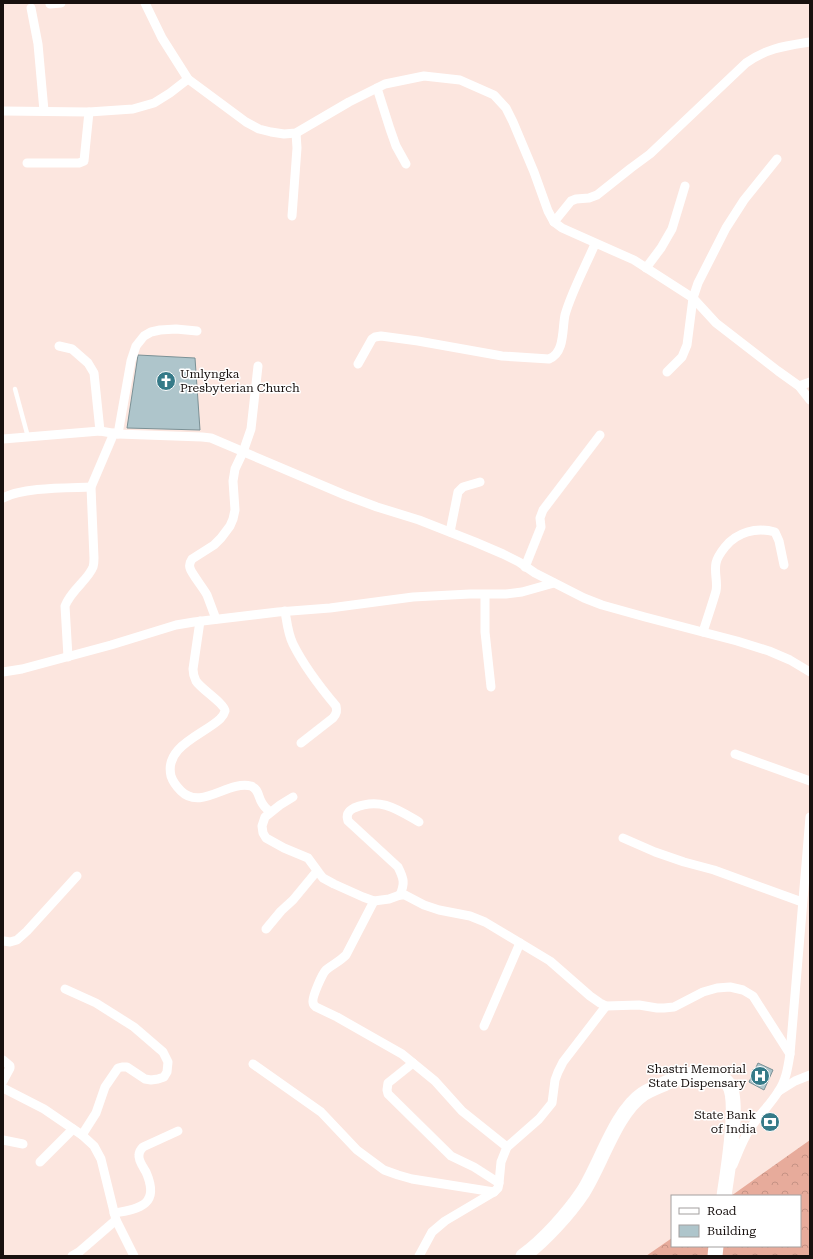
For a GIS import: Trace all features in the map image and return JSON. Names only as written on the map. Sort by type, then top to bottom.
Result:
[{"type":"highway","points":[[523,1256],[533,1249],[567,1213],[583,1192],[618,1124],[628,1109],[643,1094],[679,1077],[705,1073],[715,1074],[724,1078],[729,1084],[732,1092],[733,1117],[724,1195]]},
{"type":"street","points":[[50,4],[61,3]]},
{"type":"street","points":[[145,3],[162,38],[188,80],[234,114],[259,129],[284,134],[296,133],[349,102],[385,84],[424,76],[460,80],[494,95],[506,108],[513,122],[534,172],[548,211],[554,222],[562,228],[634,260],[693,298],[716,323],[799,386],[810,400]]},
{"type":"street","points":[[31,8],[38,44],[44,112]]},
{"type":"street","points":[[554,222],[571,201],[597,195],[650,154],[746,63],[769,50],[810,42]]},
{"type":"street","points":[[3,111],[88,112],[133,109],[154,103],[188,80]]},
{"type":"street","points":[[377,88],[396,146],[406,164]]},
{"type":"street","points":[[27,163],[80,163],[84,161],[88,112]]},
{"type":"street","points":[[292,216],[297,148],[296,133]]},
{"type":"street","points":[[667,372],[682,357],[687,345],[693,298],[698,283],[726,228],[744,200],[776,159]]},
{"type":"street","points":[[646,268],[661,248],[672,229],[685,186]]},
{"type":"street","points":[[358,364],[372,339],[381,336],[502,356],[549,359],[554,357],[560,347],[570,301],[596,244]]},
{"type":"street","points":[[68,657],[65,606],[68,598],[90,572],[93,566],[91,486],[116,433],[131,361],[136,346],[144,336],[151,332],[176,329],[197,331]]},
{"type":"street","points":[[59,346],[72,348],[88,364],[94,373],[100,431]]},
{"type":"street","points":[[216,619],[207,595],[191,572],[190,562],[222,538],[233,519],[235,469],[251,429],[258,366]]},
{"type":"street","points":[[799,386],[810,382]]},
{"type":"street","points":[[3,439],[100,431],[211,438],[345,495],[419,520],[503,554],[535,573],[584,598],[602,605],[769,651],[790,660],[810,672]]},
{"type":"street","points":[[525,567],[541,527],[540,518],[543,510],[600,435]]},
{"type":"street","points":[[450,532],[458,492],[463,487],[480,482]]},
{"type":"street","points":[[3,498],[38,490],[91,486]]},
{"type":"street","points":[[703,632],[716,589],[716,561],[731,540],[741,534],[754,530],[774,532],[780,542],[784,565]]},
{"type":"street","points":[[3,672],[22,669],[68,657],[176,625],[200,621],[285,611],[330,608],[413,597],[506,594],[522,592],[554,583]]},
{"type":"street","points":[[484,595],[485,632],[491,687]]},
{"type":"street","points":[[285,611],[288,629],[293,644],[307,667],[337,709],[337,713],[333,718],[301,743]]},
{"type":"street","points":[[200,621],[193,669],[194,676],[201,687],[223,706],[225,712],[224,715],[216,722],[176,751],[171,763],[170,773],[173,782],[182,792],[192,797],[202,798],[234,787],[251,786],[255,788],[259,794],[262,805],[270,812]]},
{"type":"street","points":[[735,754],[810,781]]},
{"type":"street","points":[[294,797],[270,812],[265,817],[262,826],[263,832],[266,838],[284,848],[308,858],[323,878],[334,884],[363,898],[374,901],[405,895],[424,905],[439,910],[477,918],[550,961],[590,996],[606,1006],[639,1005],[657,1008],[674,1007],[703,992],[717,988],[730,987],[743,990],[753,996],[790,1054]]},
{"type":"street","points":[[400,895],[403,887],[403,878],[398,867],[348,821],[347,815],[352,809],[363,805],[384,804],[393,807],[419,822]]},
{"type":"street","points":[[726,1179],[748,1131],[779,1091],[787,1073],[790,1054],[810,817]]},
{"type":"street","points":[[623,838],[655,852],[714,870],[802,902]]},
{"type":"street","points":[[266,929],[317,871]]},
{"type":"street","points":[[3,944],[17,940],[27,931],[77,876]]},
{"type":"street","points":[[374,901],[346,954],[341,961],[324,973],[313,998],[313,1002],[316,1007],[337,1017],[402,1054],[435,1081],[462,1111],[507,1147]]},
{"type":"street","points":[[484,1026],[520,943]]},
{"type":"street","points":[[65,989],[96,1003],[134,1027],[163,1052],[168,1062],[167,1072],[164,1077],[151,1080],[145,1079],[127,1067],[122,1066],[118,1068],[105,1087],[96,1113],[82,1135]]},
{"type":"street","points":[[419,1256],[432,1232],[445,1221],[494,1192],[498,1188],[501,1162],[507,1147],[539,1120],[552,1103],[555,1080],[560,1067],[606,1006]]},
{"type":"street","points":[[3,1060],[8,1063],[10,1068],[3,1081]]},
{"type":"street","points":[[413,1063],[388,1083],[388,1094],[451,1156],[474,1166],[499,1183]]},
{"type":"street","points":[[253,1064],[321,1112],[357,1150],[384,1170],[398,1176],[412,1179],[494,1192]]},
{"type":"street","points":[[779,1091],[810,1075]]},
{"type":"street","points":[[3,1088],[44,1109],[82,1135],[94,1146],[101,1159],[115,1216],[134,1256]]},
{"type":"street","points":[[40,1162],[73,1129]]},
{"type":"street","points":[[72,1256],[79,1252],[115,1216],[144,1205],[148,1200],[151,1187],[138,1154],[143,1147],[178,1131]]},
{"type":"street","points":[[3,1140],[23,1144]]},
{"type":"lane","points":[[15,389],[28,437]]},
{"type":"green space","points":[[810,1140],[810,1256],[646,1256],[671,1239],[671,1247],[801,1247],[801,1195],[732,1195]]},
{"type":"building","name":"Umlyngka Presbyterian Church","points":[[138,355],[195,358],[200,430],[127,428]]},
{"type":"building","points":[[758,1063],[773,1070],[764,1090],[749,1082]]},
{"type":"place","name":"Umlyngka Presbyterian Church","points":[[166,381]]},
{"type":"place","name":"Shastri Memorial State Dispensary","points":[[760,1076]]},
{"type":"place","name":"State Bank of India","points":[[770,1122]]}]
